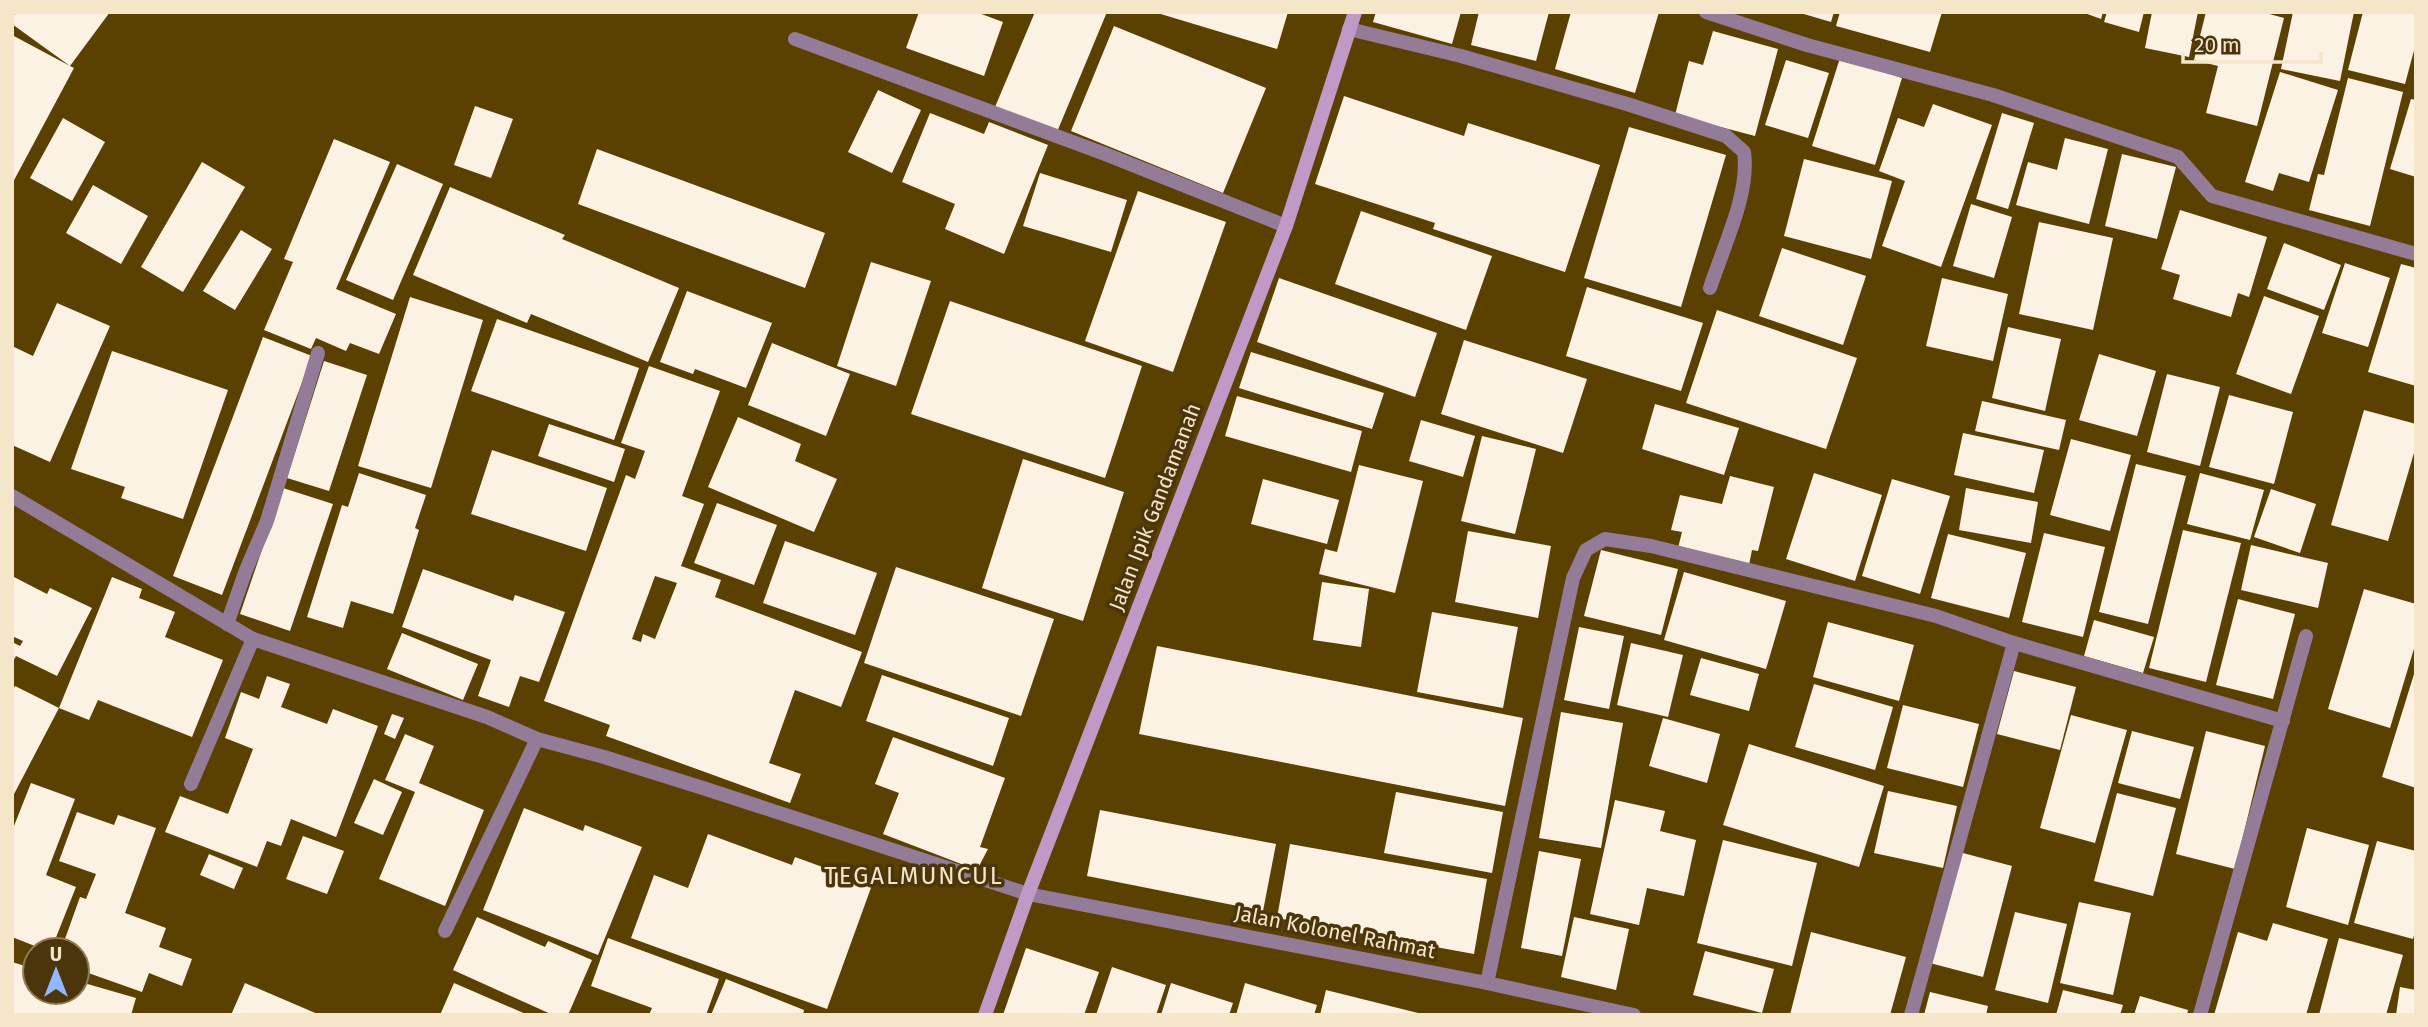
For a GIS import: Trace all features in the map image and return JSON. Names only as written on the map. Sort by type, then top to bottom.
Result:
[{"type":"street","name":"Jalan Ipik Gandamanah","points":[[985,1015],[1028,894],[1286,226],[1355,12]]},
{"type":"street","points":[[1706,12],[1807,45],[1993,95],[2165,152],[2178,157],[2212,196],[2416,254]]},
{"type":"street","points":[[1349,29],[1461,56],[1726,136],[1744,152],[1746,168],[1740,197],[1710,288]]},
{"type":"street","points":[[795,38],[1105,154],[1286,226]]},
{"type":"street","points":[[227,624],[267,520],[318,353]]},
{"type":"street","name":"Jalan Kolonel Rahmat","points":[[12,496],[253,639],[487,717],[537,739],[706,789],[1028,894],[1634,1015]]},
{"type":"street","points":[[1487,984],[1573,578],[1586,550],[1605,539],[1651,546],[1936,616],[2014,643],[2283,721]]},
{"type":"street","points":[[2200,1015],[2306,636]]},
{"type":"street","points":[[191,784],[253,639]]},
{"type":"street","points":[[1911,1015],[2014,643]]},
{"type":"street","points":[[445,932],[537,739]]},
{"type":"building","points":[[16,12],[110,12],[70,66],[12,24]]},
{"type":"building","points":[[919,12],[976,12],[1003,22],[984,76],[906,48]]},
{"type":"building","points":[[1035,12],[1107,12],[1057,132],[995,107]]},
{"type":"building","points":[[1154,12],[1288,12],[1277,49]]},
{"type":"building","points":[[1376,12],[1461,12],[1452,44],[1373,22]]},
{"type":"building","points":[[1479,12],[1549,12],[1536,61],[1471,45]]},
{"type":"building","points":[[1571,12],[1659,12],[1635,93],[1555,69]]},
{"type":"building","points":[[1797,12],[1834,12],[1831,22]]},
{"type":"building","points":[[1840,12],[1942,12],[1930,52],[1836,26]]},
{"type":"building","points":[[2082,12],[2103,12],[2101,19]]},
{"type":"building","points":[[2107,12],[2144,12],[2139,32],[2104,22]]},
{"type":"building","points":[[2152,12],[2198,12],[2189,57],[2145,48]]},
{"type":"building","points":[[2206,12],[2262,12],[2284,18],[2257,126],[2206,113],[2218,66],[2194,60]]},
{"type":"building","points":[[2293,12],[2354,12],[2340,81],[2281,69]]},
{"type":"building","points":[[2363,12],[2416,12],[2416,43],[2405,84],[2348,70]]},
{"type":"building","points":[[1114,26],[1266,88],[1223,193],[1071,131]]},
{"type":"building","points":[[1713,31],[1778,49],[1755,136],[1675,115],[1689,61],[1703,65]]},
{"type":"building","points":[[12,35],[74,68],[12,184]]},
{"type":"building","points":[[1840,58],[1902,78],[1875,165],[1812,146]]},
{"type":"building","points":[[1786,60],[1829,73],[1808,138],[1765,125]]},
{"type":"building","points":[[2280,72],[2338,90],[2309,182],[2279,173],[2273,191],[2245,182]]},
{"type":"building","points":[[2348,78],[2403,92],[2370,226],[2309,210],[2318,174],[2324,175]]},
{"type":"building","points":[[878,90],[921,110],[892,173],[848,152]]},
{"type":"building","points":[[1344,96],[1464,136],[1468,123],[1600,165],[1565,272],[1433,229],[1435,223],[1315,184]]},
{"type":"building","points":[[2411,99],[2416,100],[2416,177],[2390,169]]},
{"type":"building","points":[[1933,104],[1992,125],[1941,267],[1882,246],[1905,181],[1879,171],[1898,118],[1924,127]]},
{"type":"building","points":[[475,106],[513,119],[491,178],[454,165]]},
{"type":"building","points":[[930,113],[984,134],[989,122],[1048,145],[1004,254],[945,229],[955,204],[902,182]]},
{"type":"building","points":[[2002,113],[2034,123],[2008,209],[1976,199]]},
{"type":"building","points":[[63,118],[105,142],[72,201],[30,178]]},
{"type":"building","points":[[1629,127],[1726,155],[1681,307],[1584,278]]},
{"type":"building","points":[[2065,138],[2108,149],[2089,224],[2016,205],[2028,162],[2057,170]]},
{"type":"building","points":[[334,139],[390,162],[336,289],[396,314],[379,354],[350,343],[346,351],[316,338],[311,349],[264,330],[293,262],[284,259]]},
{"type":"building","points":[[597,149],[825,233],[805,288],[578,204]]},
{"type":"building","points":[[2122,154],[2176,167],[2157,239],[2105,226]]},
{"type":"building","points":[[1804,159],[1892,181],[1871,259],[1784,236]]},
{"type":"building","points":[[202,162],[245,187],[183,292],[141,267]]},
{"type":"building","points":[[397,164],[443,184],[393,300],[346,280]]},
{"type":"building","points":[[1040,173],[1127,200],[1111,252],[1023,226]]},
{"type":"building","points":[[93,185],[148,216],[121,264],[66,233]]},
{"type":"building","points":[[450,187],[565,235],[562,239],[679,288],[648,362],[531,314],[527,323],[413,275]]},
{"type":"building","points":[[1138,191],[1226,222],[1173,372],[1085,341]]},
{"type":"building","points":[[1971,204],[2012,217],[1994,278],[1953,266]]},
{"type":"building","points":[[2180,210],[2267,237],[2249,297],[2238,293],[2231,317],[2173,299],[2180,275],[2161,269]]},
{"type":"building","points":[[1361,211],[1492,256],[1466,330],[1335,284]]},
{"type":"building","points":[[2039,222],[2113,238],[2093,330],[2019,314]]},
{"type":"building","points":[[241,230],[272,249],[235,310],[203,291]]},
{"type":"building","points":[[2284,243],[2341,265],[2324,310],[2267,289]]},
{"type":"building","points":[[1782,248],[1866,276],[1843,345],[1759,316]]},
{"type":"building","points":[[871,262],[931,281],[896,386],[837,366]]},
{"type":"building","points":[[2345,263],[2390,278],[2368,347],[2322,333]]},
{"type":"building","points":[[2401,264],[2416,268],[2416,386],[2368,372]]},
{"type":"building","points":[[1279,278],[1437,333],[1415,397],[1257,342]]},
{"type":"building","points":[[1942,278],[2008,294],[1993,361],[1926,346]]},
{"type":"building","points":[[1587,287],[1703,323],[1681,391],[1566,356]]},
{"type":"building","points":[[687,291],[772,323],[746,388],[695,369],[693,374],[660,362]]},
{"type":"building","points":[[2264,296],[2319,316],[2291,394],[2236,374]]},
{"type":"building","points":[[410,297],[483,320],[431,488],[358,466]]},
{"type":"building","points":[[950,301],[1142,366],[1105,478],[911,414]]},
{"type":"building","points":[[57,303],[110,326],[50,462],[12,445],[12,346],[33,356]]},
{"type":"building","points":[[1717,310],[1857,358],[1826,449],[1686,403]]},
{"type":"building","points":[[497,319],[639,368],[614,440],[471,391]]},
{"type":"building","points":[[2008,327],[2061,339],[2045,411],[1992,398]]},
{"type":"building","points":[[263,337],[312,356],[222,595],[173,576]]},
{"type":"building","points":[[1464,340],[1587,379],[1563,453],[1441,414]]},
{"type":"building","points":[[772,343],[850,374],[826,436],[748,405]]},
{"type":"building","points":[[112,351],[228,390],[183,519],[121,498],[125,487],[71,469]]},
{"type":"building","points":[[1251,352],[1384,393],[1372,429],[1239,388]]},
{"type":"building","points":[[2099,354],[2156,371],[2137,436],[2079,420]]},
{"type":"building","points":[[324,361],[367,375],[329,491],[287,478]]},
{"type":"building","points":[[649,366],[720,391],[682,496],[704,504],[681,566],[721,580],[715,597],[862,652],[841,707],[795,690],[769,763],[801,774],[790,803],[606,736],[610,725],[544,701],[626,475],[635,479],[645,451],[621,443]],"holes":[[[655,576],[677,583],[655,639],[643,634],[641,642],[632,639]]]},
{"type":"building","points":[[2167,374],[2220,387],[2200,466],[2147,452]]},
{"type":"building","points":[[2229,395],[2293,412],[2274,484],[2209,467]]},
{"type":"building","points":[[1237,396],[1362,431],[1351,472],[1225,436]]},
{"type":"building","points":[[1982,401],[2066,420],[2059,450],[1975,431]]},
{"type":"building","points":[[1655,404],[1739,428],[1724,475],[1642,449]]},
{"type":"building","points":[[2364,410],[2416,424],[2416,446],[2388,541],[2331,525]]},
{"type":"building","points":[[738,417],[801,444],[795,461],[837,479],[814,532],[708,487]]},
{"type":"building","points":[[1421,420],[1475,436],[1463,477],[1409,461]]},
{"type":"building","points":[[549,424],[625,449],[614,482],[538,456]]},
{"type":"building","points":[[1963,433],[2044,450],[2034,493],[1954,475]]},
{"type":"building","points":[[1482,436],[1536,449],[1515,534],[1461,521]]},
{"type":"building","points":[[2071,439],[2131,455],[2110,531],[2050,515]]},
{"type":"building","points":[[492,450],[607,488],[586,551],[471,514]]},
{"type":"building","points":[[1023,459],[1124,492],[1083,621],[982,588]]},
{"type":"building","points":[[2136,464],[2186,476],[2148,624],[2099,612]]},
{"type":"building","points":[[1359,465],[1423,481],[1395,593],[1319,574],[1325,549],[1337,552]]},
{"type":"building","points":[[359,473],[426,495],[415,528],[419,530],[393,614],[351,601],[343,628],[307,617],[342,505],[348,507]]},
{"type":"building","points":[[1814,473],[1882,495],[1855,581],[1786,559]]},
{"type":"building","points":[[2200,473],[2264,490],[2250,540],[2187,524]]},
{"type":"building","points":[[1730,476],[1774,487],[1758,551],[1752,550],[1749,565],[1678,548],[1682,532],[1671,530],[1680,495],[1722,504]]},
{"type":"building","points":[[1263,479],[1339,500],[1327,544],[1251,524]]},
{"type":"building","points":[[1892,479],[1950,496],[1920,594],[1862,576]]},
{"type":"building","points":[[283,488],[333,504],[290,631],[240,614]]},
{"type":"building","points":[[1966,488],[2038,502],[2031,543],[1959,530]]},
{"type":"building","points":[[2271,489],[2316,504],[2300,553],[2254,537]]},
{"type":"building","points":[[717,503],[777,525],[754,585],[694,563]]},
{"type":"building","points":[[2183,530],[2241,543],[2206,682],[2149,668]]},
{"type":"building","points":[[1468,531],[1551,546],[1538,618],[1455,602]]},
{"type":"building","points":[[2044,533],[2105,547],[2083,637],[2022,622]]},
{"type":"building","points":[[1948,534],[2026,553],[2009,618],[1931,598]]},
{"type":"building","points":[[785,541],[877,573],[855,635],[763,603]]},
{"type":"building","points":[[2251,545],[2328,563],[2318,608],[2241,590]]},
{"type":"building","points":[[1601,550],[1678,569],[1661,635],[1584,616]]},
{"type":"building","points":[[896,567],[1054,619],[1021,716],[864,663]]},
{"type":"building","points":[[423,569],[513,601],[515,595],[565,612],[539,682],[520,676],[509,707],[478,696],[491,660],[402,627]]},
{"type":"building","points":[[1684,572],[1786,601],[1766,669],[1664,640]]},
{"type":"building","points":[[12,576],[47,594],[50,588],[92,608],[57,676],[16,656],[12,663],[12,642],[20,646],[23,641],[12,636]]},
{"type":"building","points":[[112,577],[142,589],[139,598],[175,612],[165,637],[223,660],[192,737],[98,700],[89,720],[59,708]]},
{"type":"building","points":[[1322,582],[1369,589],[1361,647],[1313,640]]},
{"type":"building","points":[[2364,589],[2416,604],[2416,642],[2390,728],[2328,709]]},
{"type":"building","points":[[2238,599],[2295,614],[2273,699],[2216,685]]},
{"type":"building","points":[[1432,612],[1518,627],[1503,708],[1417,692]]},
{"type":"building","points":[[2094,620],[2154,637],[2143,673],[2084,656]]},
{"type":"building","points":[[1828,622],[1914,645],[1899,701],[1813,677]]},
{"type":"building","points":[[1579,627],[1624,636],[1609,709],[1564,700]]},
{"type":"building","points":[[402,633],[478,664],[463,700],[387,669]]},
{"type":"building","points":[[1631,643],[1683,655],[1668,717],[1617,705]]},
{"type":"building","points":[[1157,646],[1523,718],[1505,806],[1139,734]]},
{"type":"building","points":[[1701,658],[1759,674],[1749,711],[1690,695]]},
{"type":"building","points":[[2014,671],[2076,687],[2060,750],[1997,734]]},
{"type":"building","points":[[2416,671],[2416,788],[2382,777]]},
{"type":"building","points":[[882,675],[1009,718],[993,766],[866,721]]},
{"type":"building","points":[[267,676],[290,684],[281,707],[327,724],[333,709],[378,726],[336,837],[291,819],[281,846],[267,841],[257,867],[165,832],[180,796],[228,814],[253,749],[225,738],[241,692],[259,699]]},
{"type":"building","points":[[1814,684],[1893,707],[1875,770],[1795,747]]},
{"type":"building","points":[[15,686],[59,708],[12,798],[12,691]]},
{"type":"building","points":[[1903,705],[1979,724],[1963,787],[1887,768]]},
{"type":"building","points":[[1561,712],[1623,723],[1601,848],[1539,838]]},
{"type":"building","points":[[392,714],[404,718],[395,739],[384,734]]},
{"type":"building","points":[[2071,715],[2127,730],[2095,843],[2040,828]]},
{"type":"building","points":[[1663,718],[1720,734],[1707,783],[1649,766]]},
{"type":"building","points":[[2132,731],[2194,747],[2180,799],[2118,783]]},
{"type":"building","points":[[2206,731],[2265,746],[2235,869],[2176,854]]},
{"type":"building","points":[[405,734],[434,746],[419,783],[484,810],[445,906],[379,879],[415,792],[385,780]]},
{"type":"building","points":[[893,737],[1005,778],[980,847],[988,849],[977,870],[883,834],[899,793],[875,784]]},
{"type":"building","points":[[1749,744],[1884,786],[1859,867],[1723,825]]},
{"type":"building","points":[[374,779],[402,792],[383,835],[354,823]]},
{"type":"building","points":[[31,783],[75,799],[46,875],[76,887],[57,936],[21,936],[21,941],[12,937],[12,831]]},
{"type":"building","points":[[1888,791],[1957,806],[1943,868],[1874,853]]},
{"type":"building","points":[[1396,792],[1503,812],[1492,873],[1384,853]]},
{"type":"building","points":[[2117,793],[2176,808],[2153,896],[2094,881]]},
{"type":"building","points":[[1615,800],[1665,811],[1660,831],[1696,840],[1684,896],[1647,888],[1639,925],[1590,914]]},
{"type":"building","points":[[524,808],[583,831],[585,825],[642,847],[598,955],[483,910]]},
{"type":"building","points":[[1100,810],[1276,844],[1263,911],[1087,876]]},
{"type":"building","points":[[77,812],[114,825],[118,815],[156,828],[125,913],[166,928],[159,947],[192,959],[182,986],[149,973],[142,992],[91,974],[91,936],[66,936],[80,897],[86,899],[96,874],[59,861]]},
{"type":"building","points":[[2307,828],[2369,845],[2348,925],[2286,907]]},
{"type":"building","points":[[708,834],[792,865],[795,857],[872,885],[827,1009],[631,938],[654,875],[688,888]]},
{"type":"building","points":[[303,836],[344,851],[327,894],[286,879]]},
{"type":"building","points":[[1723,840],[1817,863],[1792,966],[1697,943]]},
{"type":"building","points":[[2377,841],[2416,851],[2416,927],[2413,939],[2354,923]]},
{"type":"building","points":[[1290,844],[1487,879],[1474,954],[1277,918]]},
{"type":"building","points":[[1539,851],[1581,859],[1562,956],[1521,948]]},
{"type":"building","points":[[1959,852],[2012,866],[1983,977],[1930,963]]},
{"type":"building","points":[[209,854],[243,868],[234,889],[200,875]]},
{"type":"building","points":[[2079,902],[2131,913],[2113,995],[2060,983]]},
{"type":"building","points":[[2015,912],[2067,924],[2048,1003],[1995,990]]},
{"type":"building","points":[[477,917],[545,947],[548,941],[592,960],[568,1015],[553,1015],[453,970]]},
{"type":"building","points":[[1574,917],[1629,929],[1616,990],[1561,977]]},
{"type":"building","points":[[2273,923],[2328,939],[2306,1015],[2214,1015],[2238,932],[2267,941]]},
{"type":"building","points":[[1811,932],[1906,957],[1890,1015],[1790,1015]]},
{"type":"building","points":[[608,938],[719,979],[706,1015],[649,1015],[652,1008],[591,986]]},
{"type":"building","points":[[2339,938],[2403,955],[2386,1015],[2319,1015]]},
{"type":"building","points":[[1026,948],[1099,972],[1084,1015],[1003,1015]]},
{"type":"building","points":[[1705,951],[1774,969],[1762,1013],[1693,995]]},
{"type":"building","points":[[12,962],[21,965],[21,1006],[91,1006],[91,985],[136,998],[131,1015],[12,1015]]},
{"type":"building","points":[[1112,967],[1166,985],[1156,1015],[1096,1015]]},
{"type":"building","points":[[726,979],[804,1010],[803,1015],[711,1015]]},
{"type":"building","points":[[245,983],[320,1015],[231,1015]]},
{"type":"building","points":[[454,983],[528,1015],[440,1015]]},
{"type":"building","points":[[1171,983],[1233,1003],[1229,1015],[1161,1015]]},
{"type":"building","points":[[1245,983],[1317,1005],[1314,1015],[1236,1015]]},
{"type":"building","points":[[2400,987],[2416,990],[2416,1015],[2396,1015]]},
{"type":"building","points":[[1326,990],[1422,1014],[1422,1015],[1320,1015]]},
{"type":"building","points":[[2063,990],[2123,1005],[2120,1015],[2056,1015]]},
{"type":"building","points":[[1930,992],[1988,1006],[1986,1015],[1924,1015]]},
{"type":"building","points":[[2140,996],[2188,1010],[2187,1015],[2134,1015]]},
{"type":"district","name":"TEGALMUNCUL","points":[[914,876]]}]
